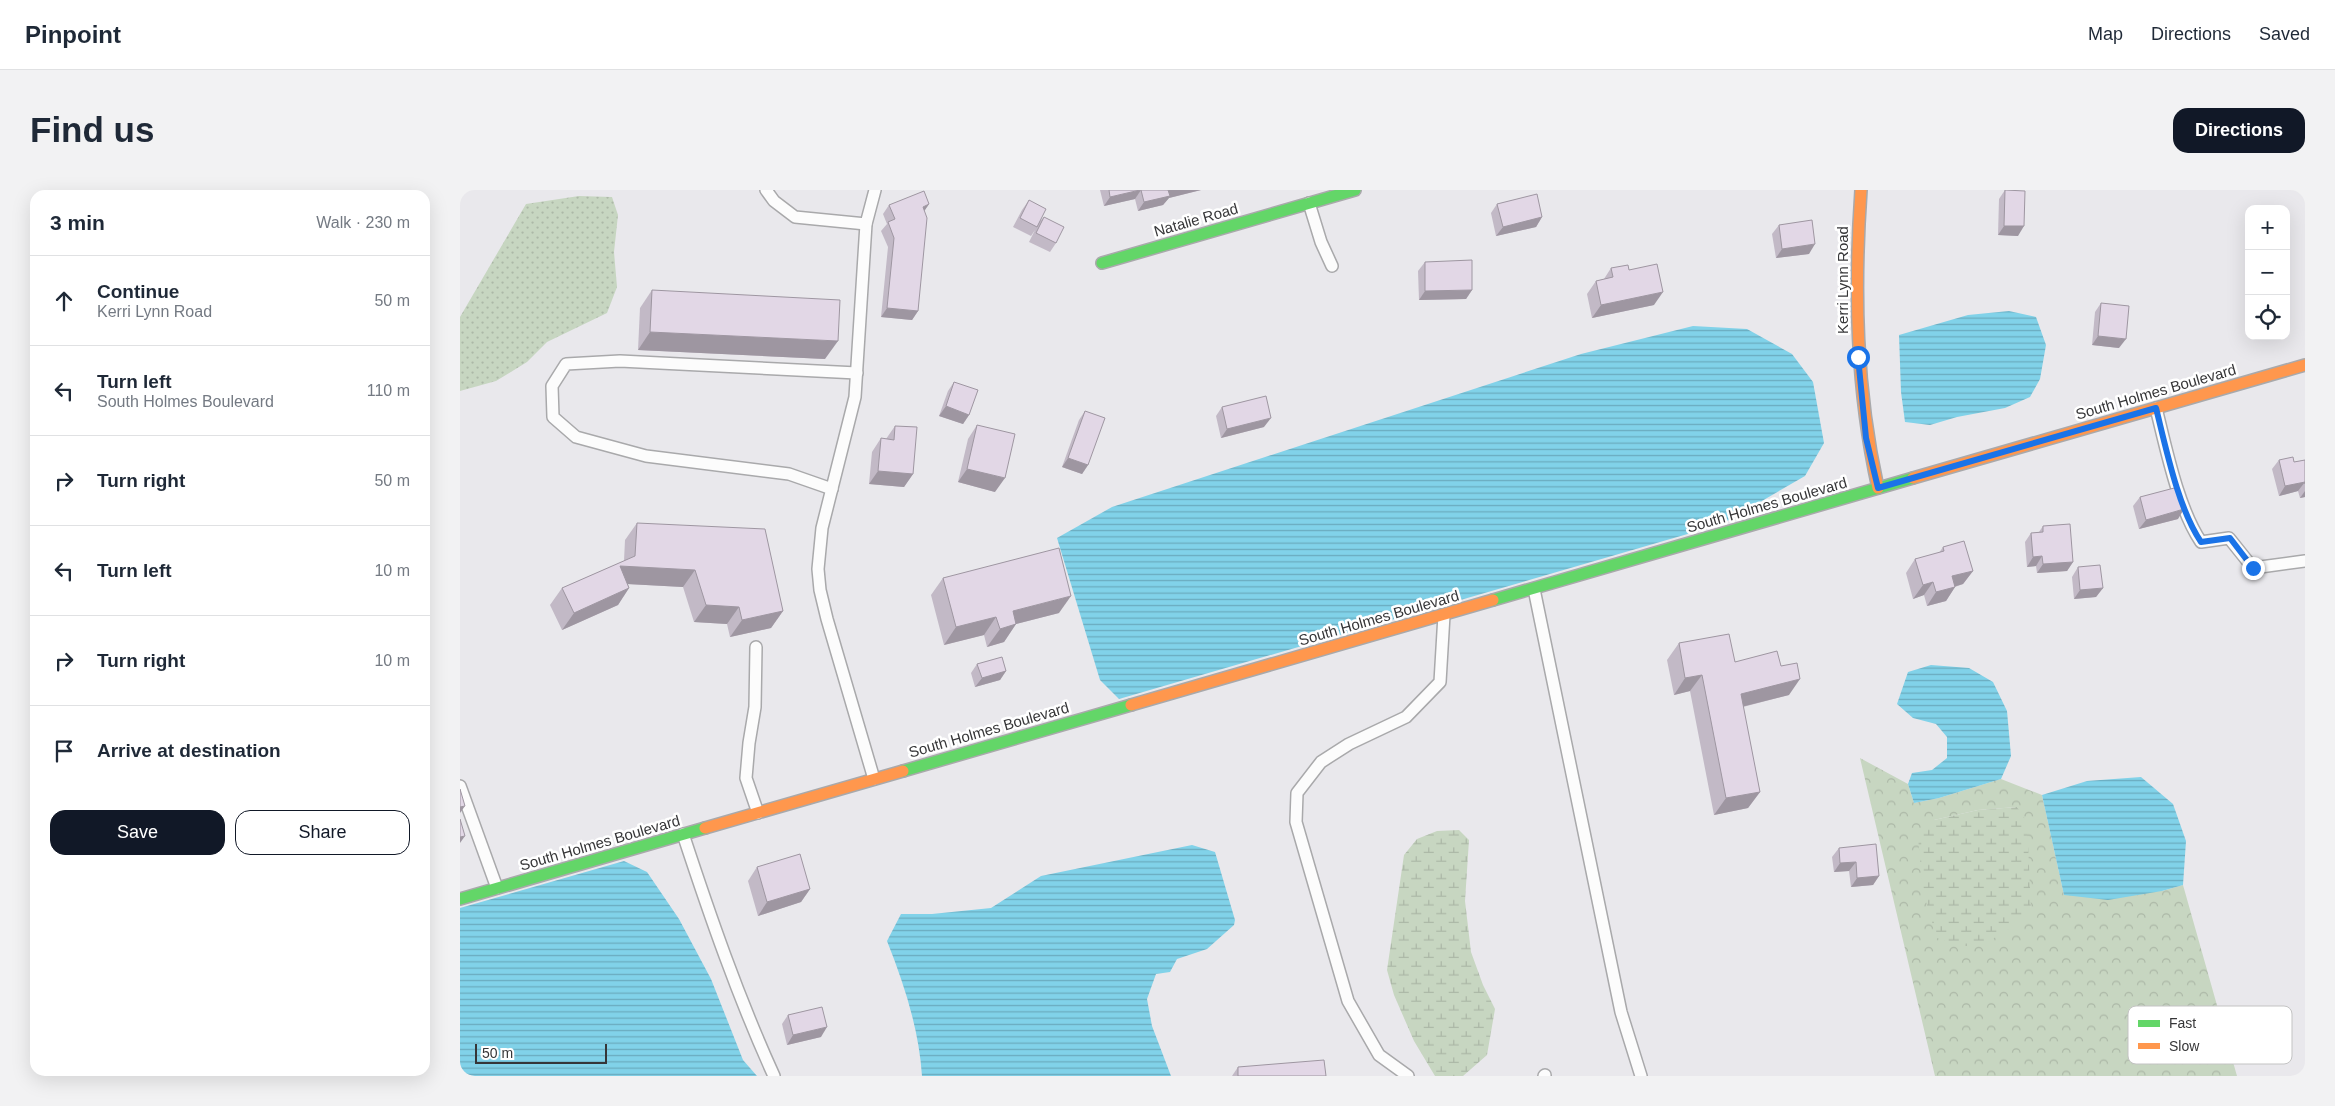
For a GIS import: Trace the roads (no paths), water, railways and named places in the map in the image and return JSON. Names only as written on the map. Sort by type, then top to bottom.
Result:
[{"type":"main road","name":"Natalie Road","points":[[1102,263],[1355,190]]},
{"type":"main road","name":"Kerri Lynn Road","points":[[1861,190],[1857,274],[1858,357],[1866,438],[1878,488]]},
{"type":"main road","name":"South Holmes Boulevard","points":[[460,899],[1444,616],[2305,365]]},
{"type":"lane","points":[[766,190],[774,202],[795,217],[866,224]]},
{"type":"lane","points":[[874,779],[820,590],[819,551],[855,397],[866,224],[875,190]]},
{"type":"lane","points":[[1309,203],[1321,242],[1332,266]]},
{"type":"lane","points":[[832,489],[789,474],[646,456],[576,437],[553,417],[552,386],[566,364],[620,361],[857,373]]},
{"type":"lane","points":[[2156,408],[2169,458],[2192,529],[2201,542],[2230,538],[2253,568],[2305,561]]},
{"type":"lane","points":[[1534,589],[1621,1012],[1641,1076]]},
{"type":"lane","points":[[1408,1076],[1379,1055],[1348,1001],[1296,822],[1297,793],[1321,762],[1349,744],[1406,717],[1440,682],[1444,616]]},
{"type":"lane","points":[[756,647],[755,707],[746,778],[758,813]]},
{"type":"lane","points":[[460,788],[465,819],[497,888]]},
{"type":"lane","points":[[682,834],[713,927],[748,1019],[774,1076]]},
{"type":"water","points":[[2009,311],[2036,317],[2046,345],[2040,379],[2030,397],[2005,408],[1957,417],[1930,425],[1905,422],[1901,392],[1899,335],[1968,315]]},
{"type":"water","points":[[1693,326],[1747,329],[1792,354],[1813,382],[1824,443],[1805,476],[1722,524],[1119,699],[1100,680],[1057,538],[1112,507],[1581,354]]},
{"type":"water","points":[[1931,665],[1969,668],[1993,682],[2007,711],[2011,756],[2001,779],[1939,798],[1914,803],[1908,784],[1912,773],[1932,770],[1947,758],[1947,737],[1936,724],[1913,718],[1897,704],[1908,672]]},
{"type":"water","points":[[2141,777],[2173,804],[2186,841],[2183,885],[2162,891],[2108,900],[2064,895],[2042,795],[2087,781]]},
{"type":"water","points":[[1192,845],[1215,852],[1235,920],[1234,925],[1207,949],[1177,959],[1170,972],[1156,974],[1147,999],[1152,1026],[1171,1076],[922,1076],[918,1041],[910,1007],[887,941],[901,914],[932,914],[991,908],[1041,876]]},
{"type":"water","points":[[624,861],[647,872],[679,919],[711,979],[743,1060],[757,1076],[460,1076],[460,908]]}]
